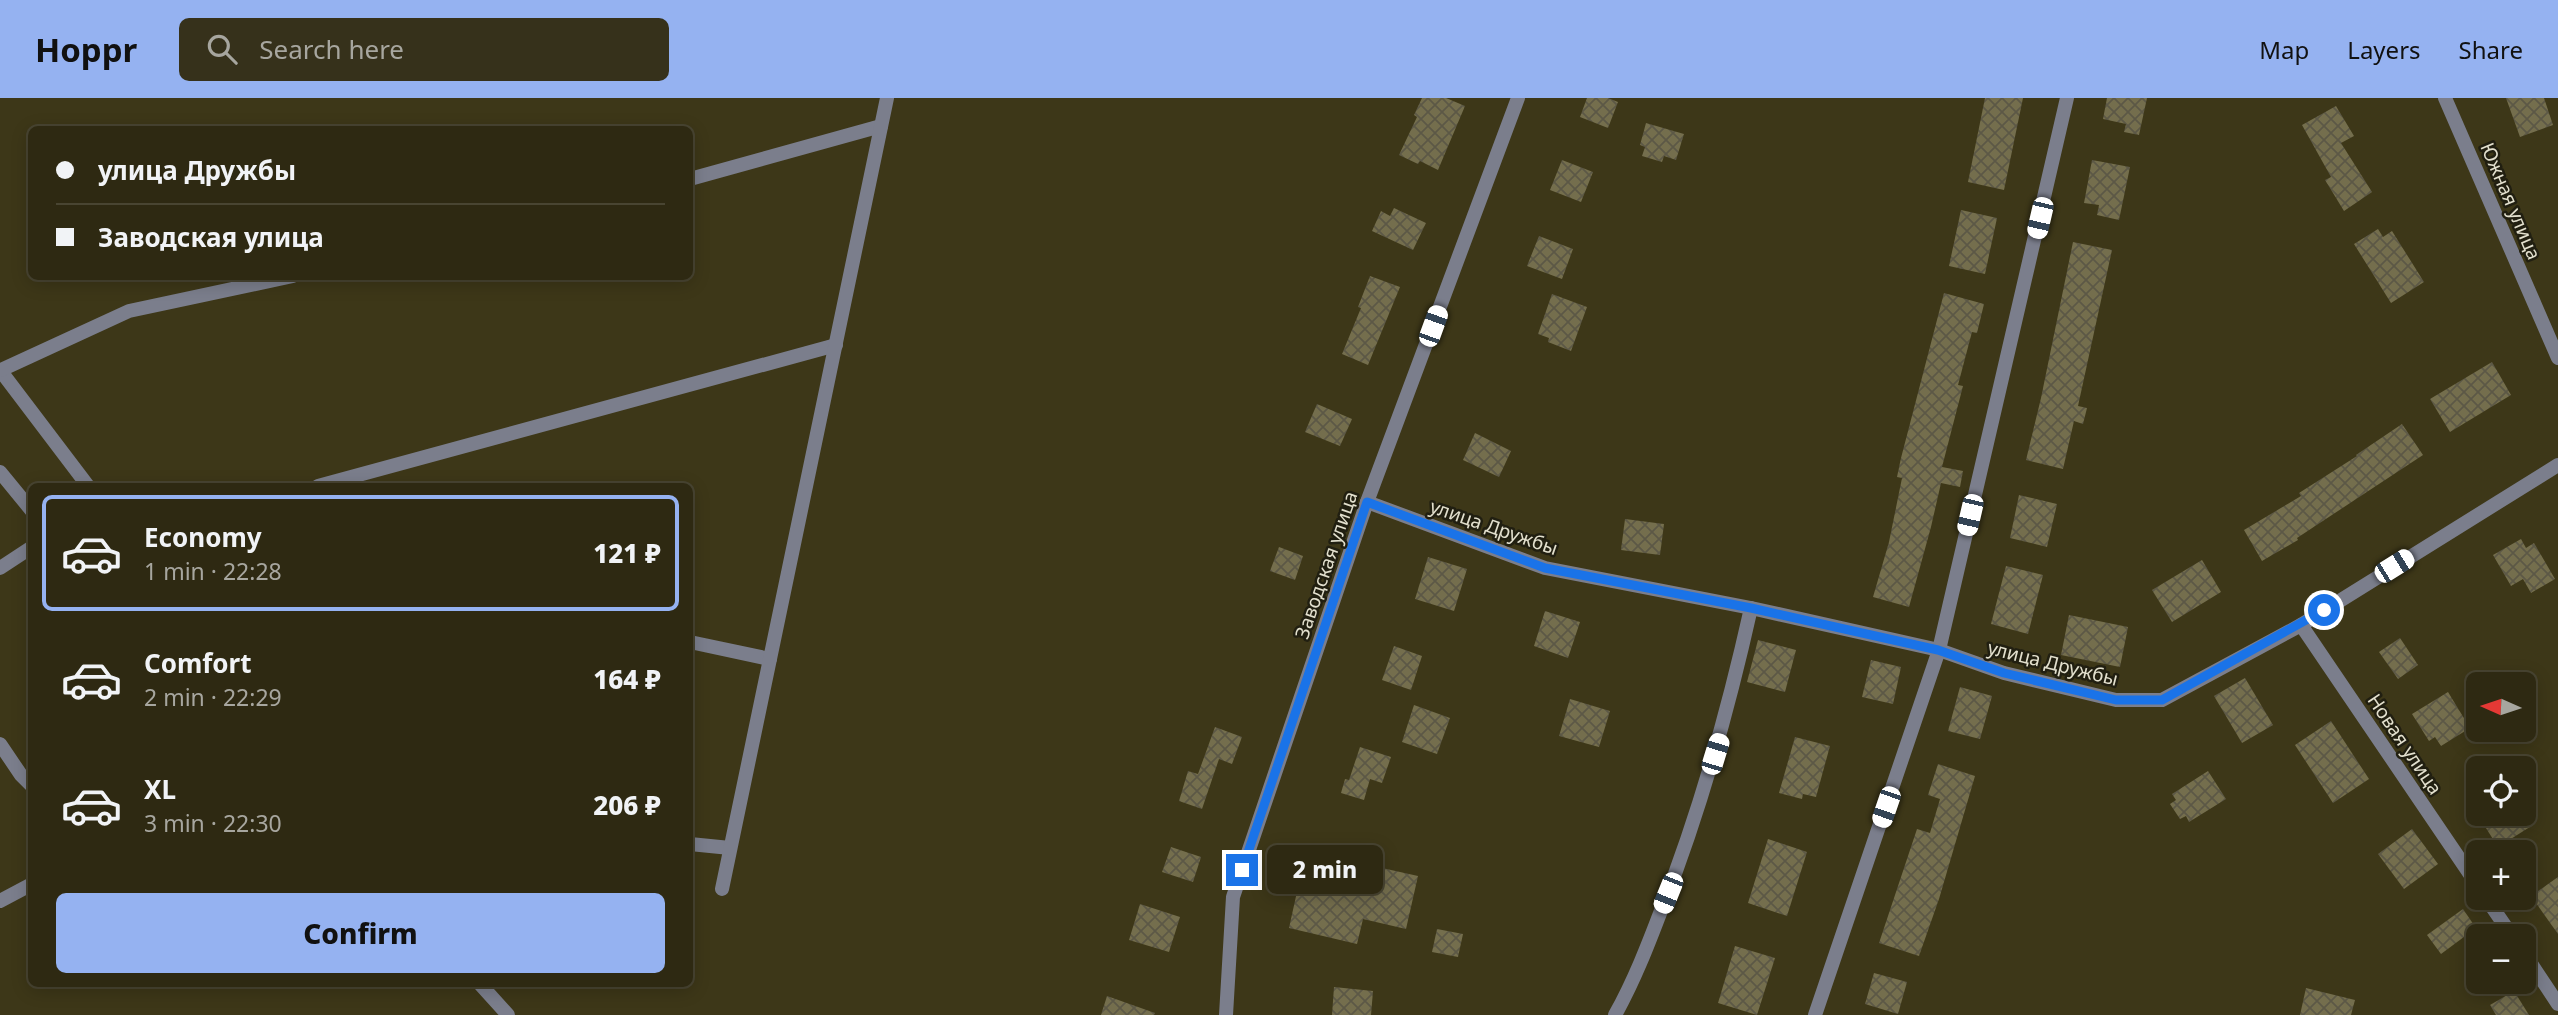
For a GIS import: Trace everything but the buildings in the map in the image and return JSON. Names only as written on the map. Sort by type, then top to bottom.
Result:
[{"type":"street","points":[[722,889],[887,98]]},
{"type":"street","name":"Заводская улица","points":[[1226,1015],[1233,897],[1367,502],[1518,98]]},
{"type":"street","points":[[1815,1015],[1938,650],[2067,98]]},
{"type":"street","name":"Южная улица","points":[[2445,98],[2558,358]]},
{"type":"street","points":[[693,177],[881,126]]},
{"type":"street","points":[[86,483],[0,370],[129,311],[274,280]]},
{"type":"street","points":[[329,483],[836,345]]},
{"type":"street","name":"улица Дружбы","points":[[1367,502],[1545,568],[1751,608],[1938,650],[2004,673],[2116,700],[2162,700],[2301,625],[2558,465]]},
{"type":"street","points":[[0,472],[28,506]]},
{"type":"street","points":[[0,568],[28,550]]},
{"type":"street","points":[[1615,1015],[1632,986],[1694,824],[1728,707],[1751,608]]},
{"type":"street","name":"Новая улица","points":[[2301,625],[2466,868]]},
{"type":"street","points":[[693,643],[770,659]]},
{"type":"street","points":[[0,744],[28,782]]},
{"type":"street","points":[[693,844],[730,848]]},
{"type":"street","points":[[0,901],[28,886]]},
{"type":"street","points":[[2536,971],[2558,1004]]},
{"type":"street","points":[[483,987],[508,1015]]},
{"type":"route","points":[[1242,870],[1367,502],[1545,568],[1751,608],[1938,650],[2004,673],[2116,700],[2162,700],[2324,610]]}]
